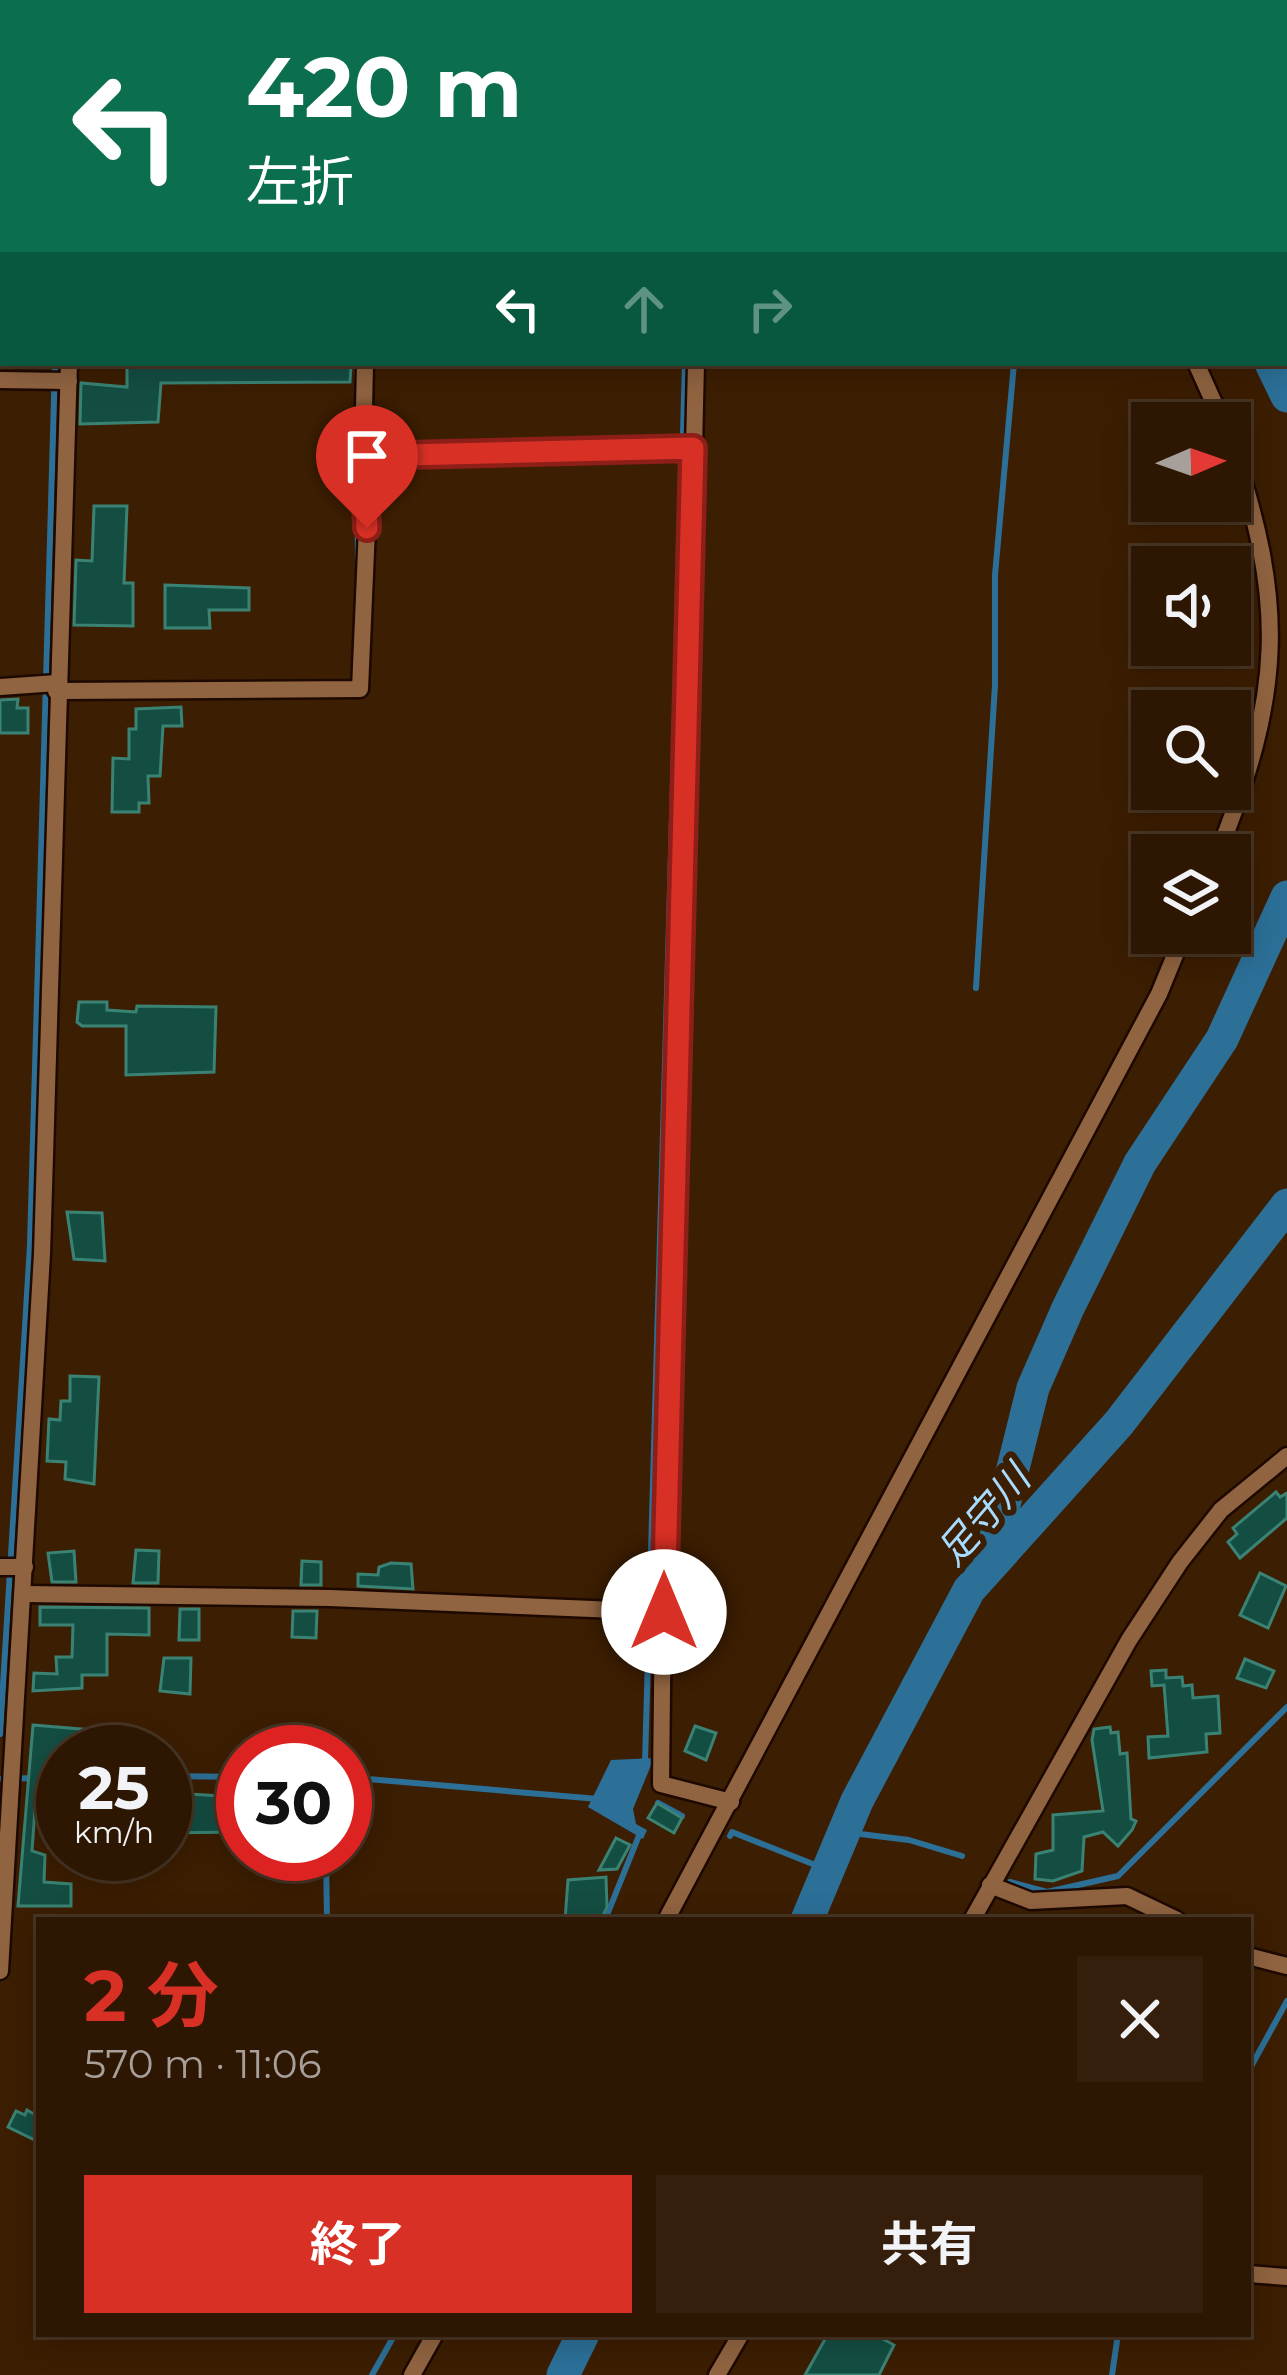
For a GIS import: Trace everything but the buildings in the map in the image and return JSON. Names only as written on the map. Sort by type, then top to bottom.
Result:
[{"type":"street","points":[[0,687],[360,689],[367,528],[365,366]]},
{"type":"street","points":[[696,366],[685,448],[656,1612],[662,1784],[730,1802]]},
{"type":"street","points":[[1197,366],[1214,402]]},
{"type":"street","points":[[0,380],[62,377],[50,686],[42,1254],[12,1567],[24,1594],[0,1970]]},
{"type":"street","points":[[364,456],[685,448]]},
{"type":"street","points":[[1225,834],[1267,719],[1277,650],[1266,535],[1251,495]]},
{"type":"street","points":[[668,1917],[1159,994],[1175,954]]},
{"type":"street","points":[[974,1917],[1129,1640],[1180,1562],[1221,1510],[1287,1456]]},
{"type":"street","points":[[24,1594],[331,1598],[656,1612]]},
{"type":"street","points":[[990,1885],[1050,1902],[1127,1896],[1172,1917]]},
{"type":"street","points":[[1251,1957],[1287,1966]]},
{"type":"street","points":[[1251,2274],[1287,2277]]},
{"type":"street","points":[[412,2375],[433,2337]]},
{"type":"street","points":[[717,2375],[739,2337]]},
{"type":"water","points":[[654,1758],[633,1809],[636,1824],[647,1830],[643,1839],[588,1807],[611,1760]]},
{"type":"waterway","points":[[0,1734],[30,1245],[55,366]]},
{"type":"waterway","points":[[645,1762],[685,366]]},
{"type":"waterway","points":[[976,988],[995,685],[995,575],[1014,366]]},
{"type":"waterway","points":[[1272,366],[1287,396]]},
{"type":"waterway","points":[[357,367],[358,563]]},
{"type":"waterway","points":[[990,1561],[1033,1388],[1068,1308],[1140,1163],[1222,1039],[1287,897]]},
{"type":"waterway","name":"足守川","points":[[808,1917],[857,1801],[969,1590],[1119,1423],[1287,1205]]},
{"type":"waterway","points":[[1010,1882],[1047,1892],[1118,1876],[1287,1707]]},
{"type":"waterway","points":[[192,1776],[216,1777]]},
{"type":"waterway","points":[[0,1779],[35,1778]]},
{"type":"waterway","points":[[372,1779],[598,1799]]},
{"type":"waterway","points":[[658,1803],[682,1816]]},
{"type":"waterway","points":[[730,1836],[732,1832],[828,1870]]},
{"type":"waterway","points":[[844,1832],[909,1840],[962,1856]]},
{"type":"waterway","points":[[606,1917],[640,1833]]},
{"type":"waterway","points":[[326,1881],[327,1917]]},
{"type":"waterway","points":[[1251,2067],[1287,2001]]},
{"type":"waterway","points":[[372,2375],[393,2337]]},
{"type":"waterway","name":"足守川","points":[[563,2375],[582,2337]]},
{"type":"waterway","points":[[1112,2375],[1118,2337]]},
{"type":"route","points":[[367,528],[364,456],[693,448],[680,851],[674,1299],[665,1419],[664,1612]]}]
